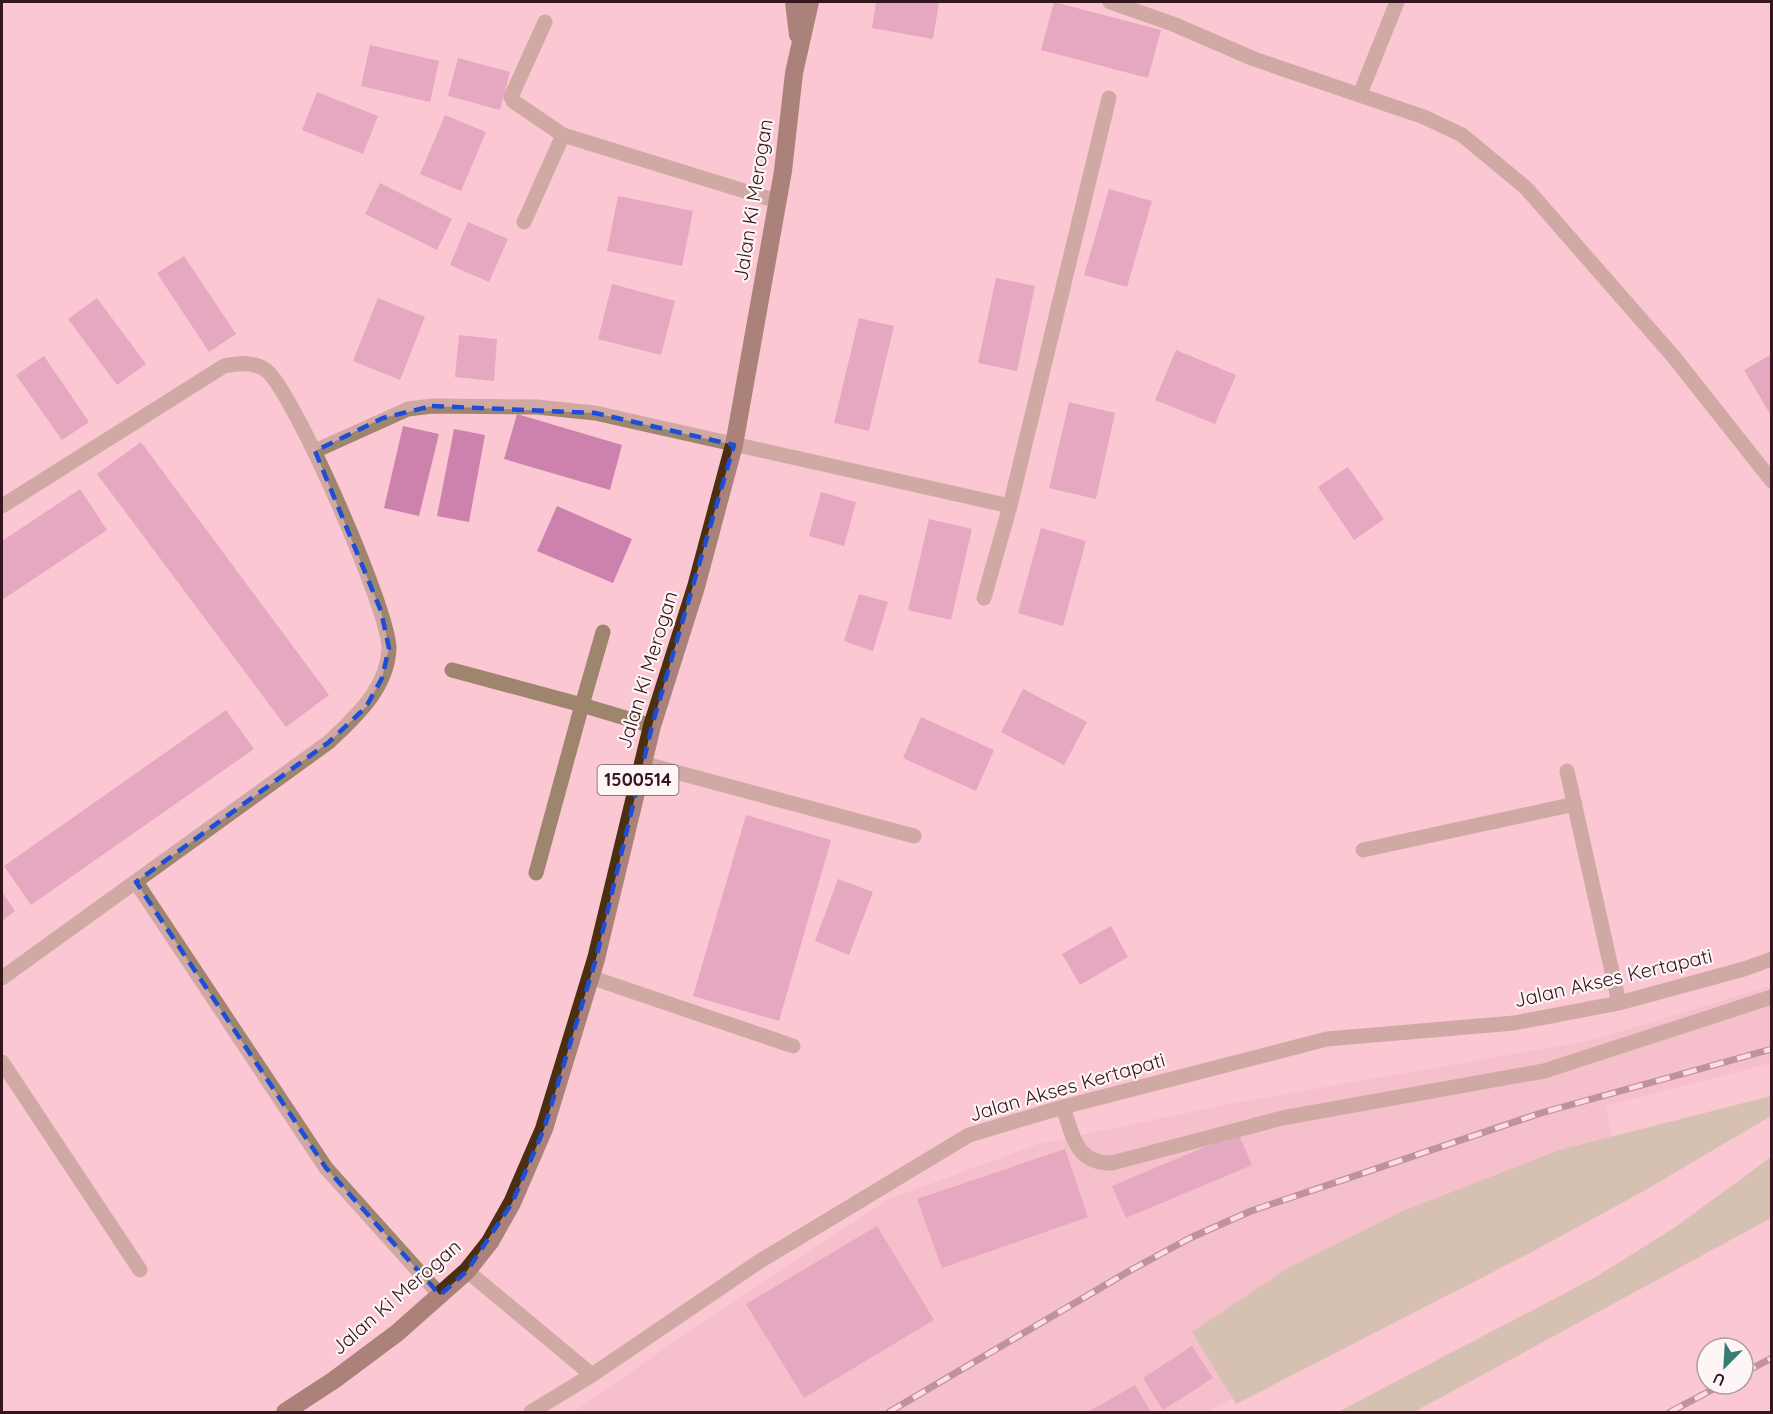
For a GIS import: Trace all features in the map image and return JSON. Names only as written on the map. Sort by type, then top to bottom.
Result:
[{"type":"highway","name":"Jalan Ki Merogan","points":[[794,2],[800,45]]},
{"type":"highway","name":"Jalan Ki Merogan","points":[[285,1413],[343,1374],[467,1271],[490,1242],[512,1203],[544,1129],[590,977],[652,726],[696,587],[734,445],[777,201],[800,45],[810,2]]},
{"type":"street","points":[[1110,2],[1173,24],[1254,59],[1424,117],[1462,135],[1526,188],[1673,356],[1772,481]]},
{"type":"street","points":[[1360,94],[1397,2]]},
{"type":"street","points":[[545,22],[511,97],[513,101],[563,135],[777,201]]},
{"type":"street","points":[[984,598],[1010,507],[1109,98]]},
{"type":"street","points":[[524,222],[563,135]]},
{"type":"street","points":[[2,506],[224,366],[257,365],[266,370],[274,379],[315,451],[381,611],[389,648],[382,678],[366,707],[329,742],[2,978]]},
{"type":"street","points":[[315,451],[408,409],[432,406],[537,407],[595,413],[1010,507]]},
{"type":"street","points":[[536,873],[603,632]]},
{"type":"street","points":[[452,670],[652,726]]},
{"type":"street","points":[[642,763],[914,836]]},
{"type":"street","points":[[1567,771],[1619,1003]]},
{"type":"street","points":[[1363,850],[1575,804]]},
{"type":"street","points":[[136,882],[326,1168],[440,1295]]},
{"type":"street","name":"Jalan Akses Kertapati","points":[[531,1413],[592,1375],[760,1261],[969,1135],[1063,1107],[1326,1039],[1514,1023],[1619,1003],[1744,969],[1772,959]]},
{"type":"street","points":[[590,977],[794,1046]]},
{"type":"street","points":[[1063,1107],[1075,1142],[1082,1153],[1099,1163],[1112,1163],[1282,1118],[1544,1071],[1772,997]]},
{"type":"street","points":[[2,1062],[140,1270]]},
{"type":"street","points":[[467,1271],[592,1375]]},
{"type":"highlighted area","points":[[432,406],[595,413],[734,445],[652,726],[596,959],[544,1129],[512,1203],[467,1271],[440,1295],[326,1168],[136,882],[329,742],[366,707],[382,678],[389,648],[381,611],[315,451],[383,418]]},
{"type":"shaded area","points":[[1771,986],[1771,1063],[1606,1106],[1624,1192],[1207,1412],[573,1412],[709,1318],[889,1199],[1038,1144],[1235,1103],[1589,1041]]},
{"type":"green space","points":[[1771,1096],[1771,1116],[1642,1192],[1526,1255],[1236,1404],[1192,1332],[1290,1267],[1403,1211],[1559,1150]]},
{"type":"green space","points":[[1771,1157],[1771,1218],[1414,1412],[1338,1412],[1594,1278],[1674,1228]]},
{"type":"building","points":[[876,2],[939,2],[933,39],[872,28]]},
{"type":"building","points":[[1054,2],[1161,30],[1148,78],[1041,50]]},
{"type":"building","points":[[370,45],[439,61],[430,102],[361,86]]},
{"type":"building","points":[[458,58],[510,72],[500,110],[448,96]]},
{"type":"building","points":[[317,92],[378,116],[363,154],[302,130]]},
{"type":"building","points":[[445,115],[486,132],[461,191],[420,174]]},
{"type":"building","points":[[380,183],[452,219],[437,250],[365,214]]},
{"type":"building","points":[[1109,189],[1152,201],[1127,287],[1084,275]]},
{"type":"building","points":[[618,196],[693,211],[682,266],[607,251]]},
{"type":"building","points":[[468,222],[508,239],[489,282],[450,265]]},
{"type":"building","points":[[184,256],[236,334],[209,352],[157,273]]},
{"type":"building","points":[[996,278],[1035,286],[1017,371],[978,363]]},
{"type":"building","points":[[612,284],[675,301],[661,355],[598,339]]},
{"type":"building","points":[[97,298],[146,364],[117,385],[68,319]]},
{"type":"building","points":[[378,298],[425,317],[400,380],[353,361]]},
{"type":"building","points":[[859,318],[894,326],[869,431],[834,423]]},
{"type":"building","points":[[459,335],[497,339],[494,381],[455,377]]},
{"type":"building","points":[[1176,350],[1236,375],[1215,424],[1155,400]]},
{"type":"building","points":[[1772,354],[1772,417],[1744,370]]},
{"type":"building","points":[[44,356],[89,422],[62,440],[16,375]]},
{"type":"building","points":[[1069,402],[1115,413],[1096,499],[1049,488]]},
{"type":"building","points":[[517,414],[622,445],[610,490],[504,459]]},
{"type":"building","points":[[403,426],[439,434],[419,516],[384,508]]},
{"type":"building","points":[[454,429],[485,435],[469,522],[437,516]]},
{"type":"building","points":[[141,442],[329,695],[286,727],[97,474]]},
{"type":"building","points":[[1348,467],[1384,519],[1354,540],[1318,487]]},
{"type":"building","points":[[80,489],[107,530],[2,600],[2,541]]},
{"type":"building","points":[[821,492],[856,502],[844,546],[809,536]]},
{"type":"building","points":[[557,506],[632,539],[613,583],[537,551]]},
{"type":"building","points":[[929,519],[972,529],[951,620],[908,610]]},
{"type":"building","points":[[1041,528],[1086,541],[1063,626],[1018,613]]},
{"type":"building","points":[[859,594],[888,602],[873,651],[844,641]]},
{"type":"building","points":[[1023,689],[1087,722],[1064,765],[1001,732]]},
{"type":"building","points":[[226,710],[254,749],[31,905],[4,866]]},
{"type":"building","points":[[921,717],[994,750],[976,791],[903,758]]},
{"type":"building","points":[[746,815],[831,840],[779,1021],[693,996]]},
{"type":"building","points":[[838,879],[873,892],[849,955],[815,941]]},
{"type":"building","points":[[2,892],[15,911],[2,921]]},
{"type":"building","points":[[1111,926],[1128,957],[1080,985],[1062,954]]},
{"type":"building","points":[[1238,1133],[1252,1165],[1126,1218],[1112,1186]]},
{"type":"building","points":[[1065,1149],[1088,1217],[942,1268],[917,1199]]},
{"type":"building","points":[[877,1226],[934,1320],[804,1398],[746,1304]]},
{"type":"building","points":[[1192,1346],[1213,1378],[1163,1410],[1143,1378]]},
{"type":"building","points":[[1135,1385],[1151,1412],[1088,1412]]},
{"type":"railway","points":[[889,1412],[1131,1270],[1190,1238],[1251,1211],[1541,1113],[1772,1049]]},
{"type":"railway","points":[[1755,1367],[1772,1358]]},
{"type":"railway","points":[[1670,1412],[1700,1396]]}]
